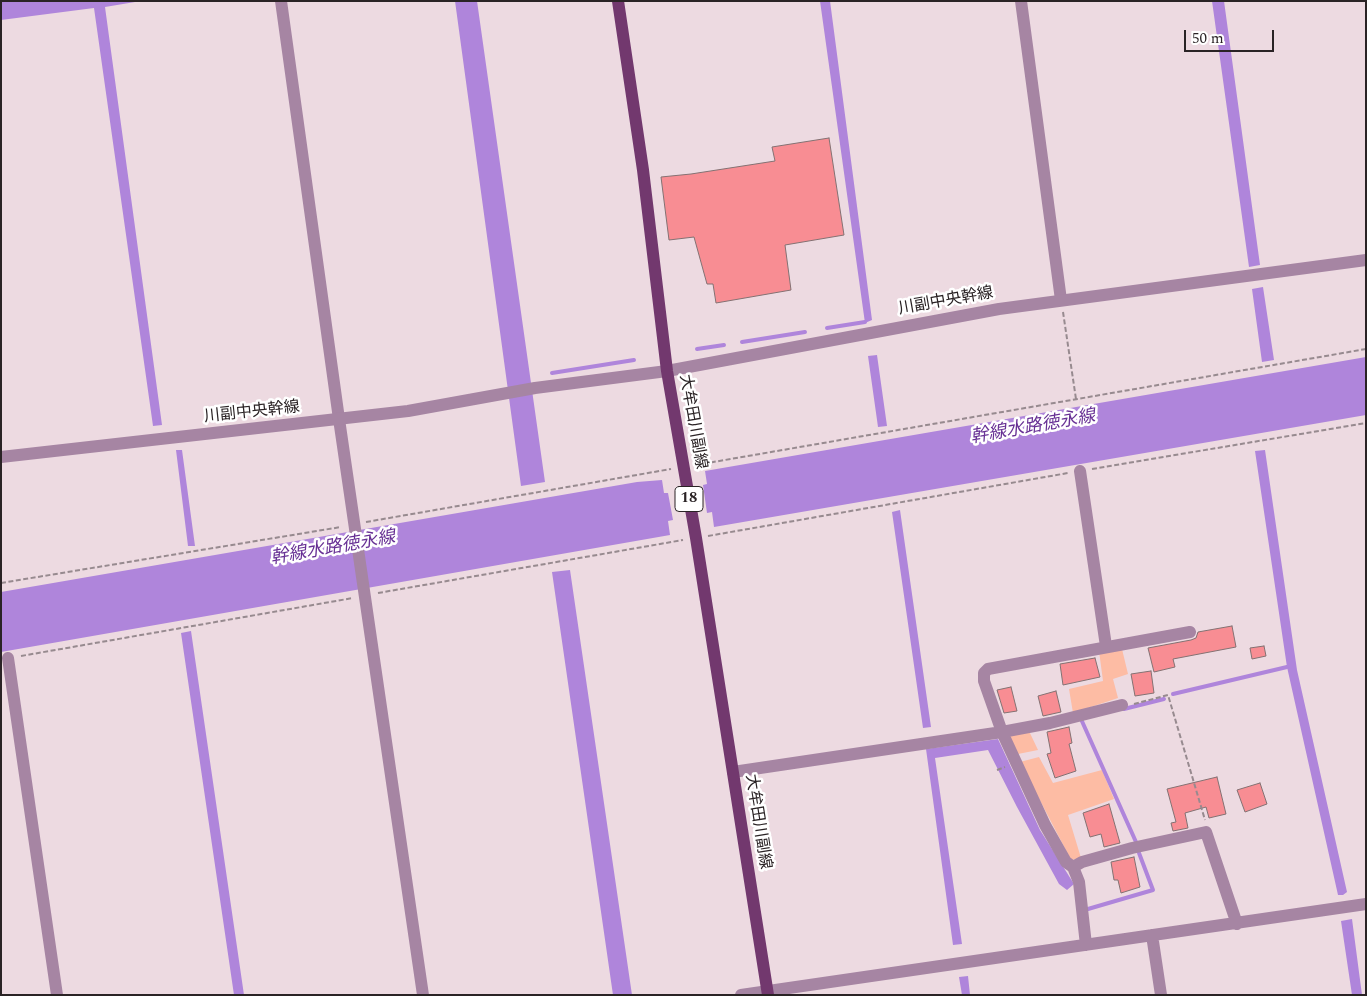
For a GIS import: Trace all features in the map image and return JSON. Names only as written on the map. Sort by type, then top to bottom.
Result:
[{"type":"main road","name":"大牟田川副線","points":[[618,1],[643,170],[666,371],[696,538],[767,993]]},
{"type":"street","points":[[281,1],[364,596],[423,995]]},
{"type":"street","points":[[1021,1],[1061,300]]},
{"type":"street","name":"川副中央幹線","points":[[1,457],[408,411],[535,388],[666,371],[999,309],[1366,260]]},
{"type":"street","points":[[1080,471],[1106,646]]},
{"type":"street","points":[[1086,945],[1079,882],[1073,867],[1066,862],[1045,825],[1002,732],[984,681],[984,673],[988,669],[1190,632]]},
{"type":"street","points":[[8,658],[57,995]]},
{"type":"street","points":[[733,772],[1002,732],[1050,723],[1126,702]]},
{"type":"street","points":[[1073,867],[1082,862],[1132,848],[1206,832],[1237,924]]},
{"type":"street","points":[[741,995],[767,993],[1366,904]]},
{"type":"street","points":[[1152,936],[1161,995]]},
{"type":"path","points":[[1061,300],[1076,399]]},
{"type":"path","points":[[684,467],[1366,348]]},
{"type":"path","points":[[8,658],[1366,422]]},
{"type":"path","points":[[1126,702],[1134,704],[1168,695],[1207,826],[1206,832]]},
{"type":"shaded area","points":[[1122,649],[1128,674],[1113,679],[1118,698],[1073,713],[1069,689],[1103,681],[1099,651]]},
{"type":"shaded area","points":[[1029,731],[1038,750],[1018,754],[1009,736]]},
{"type":"shaded area","points":[[1039,757],[1053,783],[1102,770],[1114,799],[1068,815],[1081,858],[1071,860],[1020,762]]},
{"type":"water","points":[[1,1],[141,1],[105,7],[162,425],[153,426],[94,8],[1,20]]},
{"type":"water","points":[[455,1],[477,1],[545,482],[521,486]]},
{"type":"water","points":[[820,1],[830,1],[872,320],[865,323]]},
{"type":"water","points":[[1212,1],[1224,1],[1260,265],[1249,267]]},
{"type":"water","points":[[1263,287],[1274,360],[1262,362],[1252,289]]},
{"type":"water","points":[[877,355],[887,426],[878,427],[868,356]]},
{"type":"water","name":"幹線水路徳永線","points":[[1366,357],[1366,415],[714,527],[712,512],[707,513],[703,485],[707,484],[705,471]]},
{"type":"water","points":[[176,450],[182,450],[195,546],[188,546]]},
{"type":"water","points":[[1265,450],[1297,670],[1347,892],[1343,895],[1338,895],[1287,667],[1255,451]]},
{"type":"water","name":"幹線水路徳永線","points":[[662,480],[664,493],[668,493],[673,520],[668,521],[670,535],[1,652],[1,592],[637,482]]},
{"type":"water","points":[[900,510],[931,727],[923,728],[892,512]]},
{"type":"water","points":[[570,570],[632,995],[613,995],[552,572]]},
{"type":"water","points":[[191,631],[244,995],[234,995],[181,633]]},
{"type":"water","points":[[998,739],[1040,830],[1074,884],[1067,890],[1059,884],[988,750],[935,758],[962,944],[953,945],[926,749]]},
{"type":"water","points":[[1352,919],[1362,995],[1352,995],[1341,921]]},
{"type":"water","points":[[968,976],[970,995],[962,995],[959,977]]},
{"type":"building","points":[[829,138],[844,235],[785,245],[791,290],[716,303],[713,284],[707,284],[694,237],[669,240],[661,177],[775,161],[772,147]]},
{"type":"building","points":[[1232,626],[1236,647],[1173,659],[1175,667],[1154,672],[1148,648],[1191,640],[1196,638],[1198,632]]},
{"type":"building","points":[[1264,646],[1266,656],[1252,659],[1250,648]]},
{"type":"building","points":[[1095,658],[1100,677],[1063,685],[1060,664]]},
{"type":"building","points":[[1151,671],[1154,693],[1135,696],[1131,674]]},
{"type":"building","points":[[1011,687],[1017,711],[1004,713],[997,690]]},
{"type":"building","points":[[1056,691],[1061,712],[1043,716],[1038,696]]},
{"type":"building","points":[[1069,727],[1072,743],[1069,744],[1076,771],[1055,778],[1047,754],[1051,753],[1047,732]]},
{"type":"building","points":[[1217,777],[1226,814],[1209,818],[1206,807],[1185,813],[1188,828],[1173,831],[1171,823],[1176,822],[1167,789]]},
{"type":"building","points":[[1260,783],[1267,804],[1245,812],[1237,790]]},
{"type":"building","points":[[1109,804],[1120,843],[1104,847],[1101,834],[1090,837],[1083,813]]},
{"type":"building","points":[[1134,857],[1140,887],[1121,893],[1118,880],[1114,880],[1111,862]]},
{"type":"waterway","points":[[827,328],[865,322]]},
{"type":"waterway","points":[[742,342],[805,332]]},
{"type":"waterway","points":[[697,349],[724,345]]},
{"type":"waterway","points":[[552,373],[634,360]]},
{"type":"waterway","points":[[1173,694],[1287,667]]},
{"type":"waterway","points":[[1124,709],[1164,699]]},
{"type":"waterway","points":[[1081,719],[1136,842]]},
{"type":"waterway","points":[[1088,909],[1153,890],[1139,853]]}]
